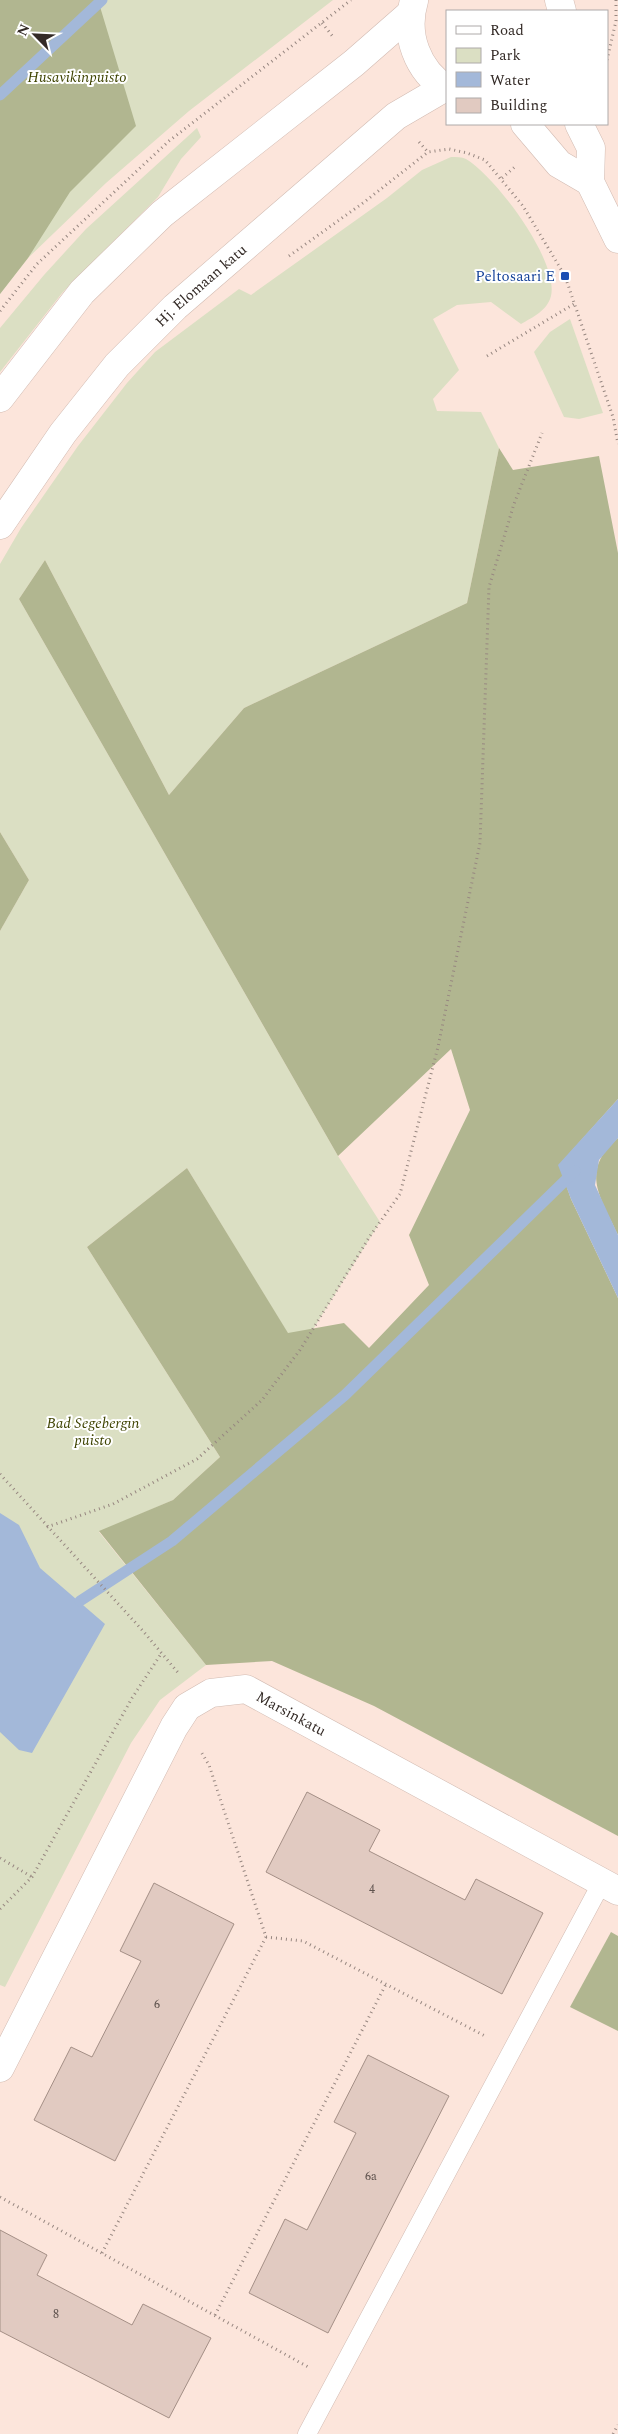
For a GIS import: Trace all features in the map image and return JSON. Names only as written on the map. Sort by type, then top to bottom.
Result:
[{"type":"street","points":[[0,398],[82,292],[162,214],[354,63],[412,7]]},
{"type":"street","points":[[412,7],[411,35],[417,56],[428,74],[446,88]]},
{"type":"street","name":"Hj. Elomaan katu","points":[[0,525],[63,433],[117,365],[175,307],[396,116],[446,88]]},
{"type":"street","points":[[526,125],[559,164],[590,182]]},
{"type":"street","points":[[580,125],[592,148],[590,182],[618,239]]},
{"type":"street","name":"Marsinkatu","points":[[0,2068],[181,1717],[187,1707],[211,1694],[246,1689],[610,1887]]},
{"type":"lane","points":[[308,2434],[512,2050],[610,1887]]},
{"type":"path","points":[[0,311],[37,264],[169,140],[351,0]]},
{"type":"path","points":[[608,56],[616,21],[616,0]]},
{"type":"path","points":[[322,23],[354,63]]},
{"type":"path","points":[[396,116],[428,152]]},
{"type":"path","points":[[289,256],[364,203],[428,152],[449,149],[485,160],[518,199],[546,242],[564,276],[613,417],[618,444]]},
{"type":"path","points":[[487,356],[574,304]]},
{"type":"path","points":[[47,1527],[113,1504],[197,1459],[262,1400],[300,1350],[370,1236],[400,1194],[438,1047],[480,843],[489,587],[514,504],[542,433]]},
{"type":"path","points":[[0,1474],[143,1631],[201,1699]]},
{"type":"path","points":[[0,1909],[32,1877],[132,1698],[161,1654]]},
{"type":"path","points":[[102,2253],[266,1937],[209,1765],[181,1717]]},
{"type":"path","points":[[0,1858],[32,1877]]},
{"type":"path","points":[[266,1937],[303,1941],[512,2050]]},
{"type":"path","points":[[215,2315],[386,1984]]},
{"type":"path","points":[[0,2197],[336,2382]]},
{"type":"path","points":[[613,2434],[618,2425]]},
{"type":"green space","name":"Husavikinpuisto","points":[[0,0],[333,0],[189,111],[106,183],[28,258],[0,294]]},
{"type":"green space","name":"Husavikinpuisto","points":[[0,0],[98,0],[136,126],[70,192],[28,258],[0,294]]},
{"type":"green space","points":[[197,128],[201,137],[181,159],[158,197],[62,293],[0,372],[0,328],[44,275],[86,229]]},
{"type":"green space","name":"Bad Segebergin puisto","points":[[451,157],[466,159],[479,169],[508,201],[536,242],[551,281],[551,296],[546,306],[539,313],[521,324],[491,302],[457,305],[433,319],[459,370],[433,399],[437,411],[481,412],[499,448],[467,603],[244,708],[169,795],[45,560],[19,599],[338,1156],[380,1222],[312,1331],[288,1334],[187,1168],[87,1247],[220,1457],[173,1500],[99,1532],[206,1665],[160,1700],[131,1743],[5,1987],[0,1985],[0,931],[29,880],[0,832],[0,564],[21,528],[78,446],[127,383],[155,352],[239,289],[251,295],[387,198],[422,170]]},
{"type":"green space","points":[[570,319],[603,413],[579,419],[564,417],[534,352],[550,332]]},
{"type":"green space","points":[[499,448],[513,470],[599,456],[618,553],[618,1099],[559,1165],[571,1199],[618,1298],[618,1836],[374,1706],[272,1661],[206,1665],[99,1531],[173,1500],[220,1457],[87,1247],[187,1168],[288,1333],[344,1323],[369,1348],[429,1285],[409,1235],[470,1110],[451,1049],[338,1156],[19,599],[45,560],[169,795],[244,708],[467,603]]},
{"type":"green space","points":[[0,832],[29,880],[0,931]]},
{"type":"green space","points":[[618,1138],[618,1235],[600,1197],[596,1173],[599,1162],[606,1150]]},
{"type":"green space","points":[[611,1932],[618,1936],[618,2031],[570,2007]]},
{"type":"water","points":[[618,1099],[618,1138],[599,1160],[595,1185],[618,1235],[618,1298],[571,1199],[558,1165]]},
{"type":"water","points":[[0,1513],[19,1525],[40,1568],[105,1624],[32,1753],[19,1750],[0,1732]]},
{"type":"building","points":[[307,1792],[380,1830],[369,1851],[465,1900],[476,1879],[543,1913],[502,1994],[266,1872]]},
{"type":"building","points":[[154,1883],[234,1924],[115,2161],[34,2120],[71,2047],[92,2057],[141,1961],[120,1951]]},
{"type":"building","points":[[368,2055],[449,2096],[328,2333],[249,2293],[285,2219],[307,2230],[356,2133],[334,2122]]},
{"type":"building","points":[[0,2230],[47,2255],[37,2275],[132,2325],[143,2304],[211,2338],[169,2418],[0,2331]]},
{"type":"waterway","points":[[0,95],[102,0]]},
{"type":"waterway","points":[[80,1601],[172,1541],[345,1395],[575,1171]]},
{"type":"place","name":"Peltosaari E","points":[[565,276]]}]
